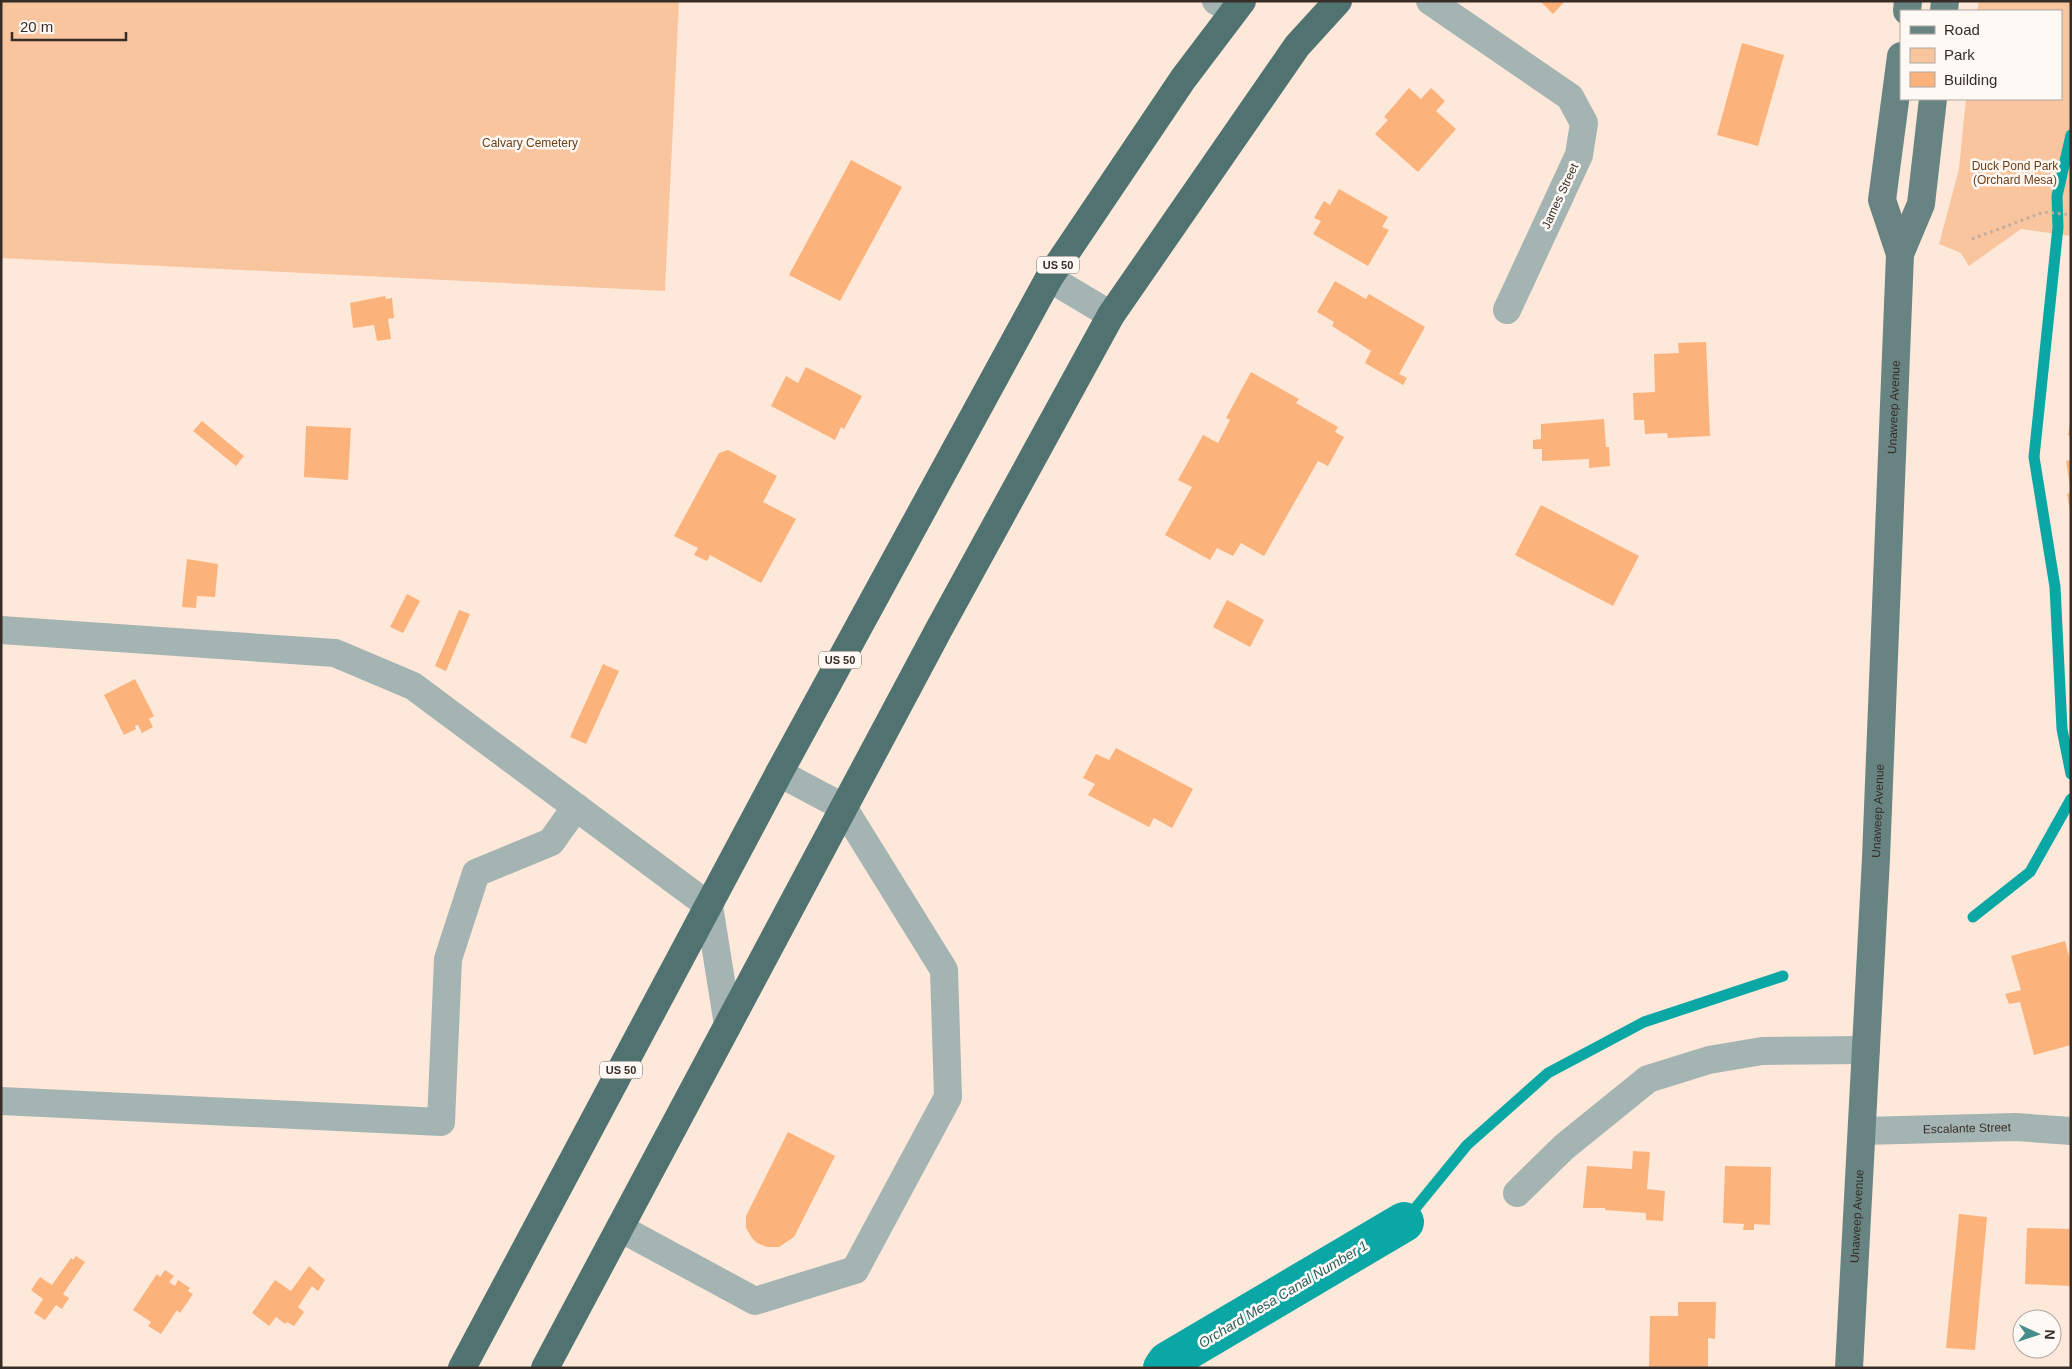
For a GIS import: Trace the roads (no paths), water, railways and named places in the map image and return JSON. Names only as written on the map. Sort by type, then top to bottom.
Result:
[{"type":"highway","points":[[545,1368],[939,629],[1111,315],[1297,46],[1338,1]]},
{"type":"highway","name":"US 50","points":[[462,1368],[779,773],[1049,278],[1183,79],[1231,4]]},
{"type":"main road","name":"Unaweep Avenue","points":[[1900,64],[1882,200],[1900,254]]},
{"type":"main road","name":"Unaweep Avenue","points":[[1849,1368],[1863,1131],[1900,254],[1921,204],[1933,100]]},
{"type":"street","name":"James Street","points":[[1430,1],[1570,97],[1584,123],[1579,155],[1507,310]]},
{"type":"street","points":[[1049,278],[1111,315]]},
{"type":"street","points":[[1,630],[335,653],[412,686],[709,906],[728,1025]]},
{"type":"street","points":[[620,1228],[755,1301],[855,1270],[948,1096],[944,970],[843,808],[779,773]]},
{"type":"street","points":[[1,1101],[441,1122],[448,959],[476,873],[551,842],[576,807]]},
{"type":"street","points":[[1517,1192],[1564,1147],[1648,1079],[1709,1060],[1762,1051],[1866,1050]]},
{"type":"street","name":"Escalante Street","points":[[1863,1131],[2016,1127],[2071,1131]]},
{"type":"waterway","points":[[2071,135],[2057,196],[2058,227],[2034,457],[2055,587],[2062,729],[2071,774]]},
{"type":"waterway","points":[[1973,917],[2030,872],[2071,799]]},
{"type":"waterway","points":[[1404,1222],[1467,1145],[1548,1073],[1644,1022],[1783,976]]},
{"type":"waterway","name":"Orchard Mesa Canal Number 1","points":[[1163,1368],[1167,1362],[1404,1222]]},
{"type":"park label","name":"Calvary Cemetery","points":[[530,143]]},
{"type":"park label","name":"Duck Pond Park (Orchard Mesa)","points":[[2015,173]]}]
